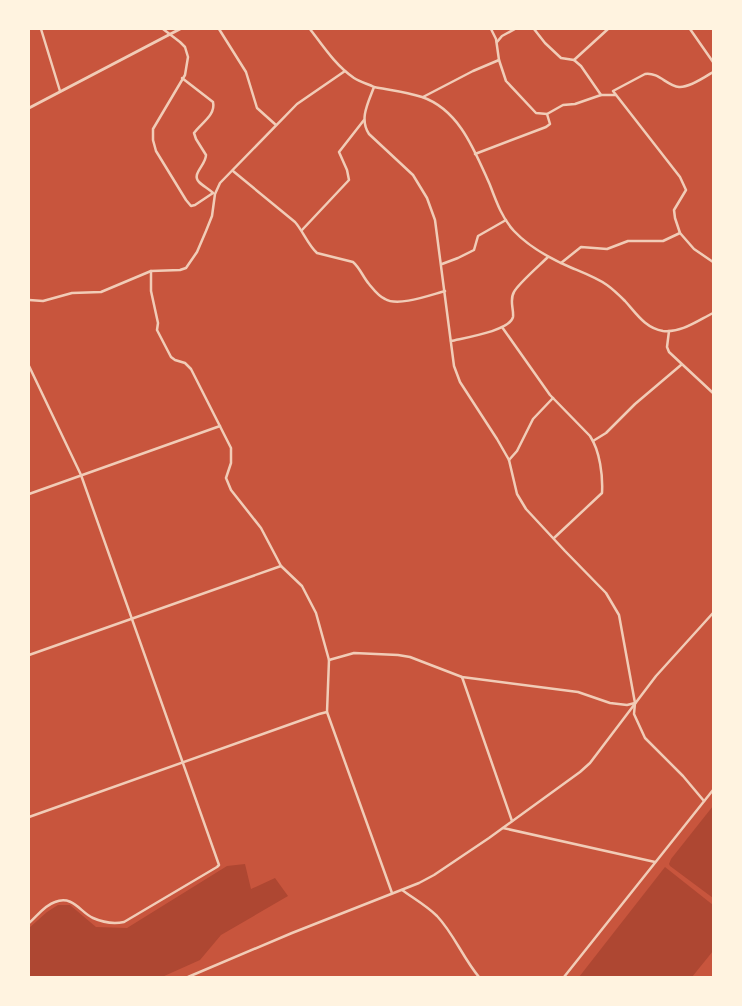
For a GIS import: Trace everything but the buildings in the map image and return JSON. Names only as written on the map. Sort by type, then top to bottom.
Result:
[{"type":"street","points":[[42,29],[60,91]]},
{"type":"street","points":[[163,29],[180,42],[188,52],[185,74],[153,130],[153,140],[156,151],[191,206],[214,194]]},
{"type":"street","points":[[29,108],[180,29]]},
{"type":"street","points":[[219,29],[246,72],[257,108],[276,125]]},
{"type":"street","points":[[310,29],[332,57],[345,71],[356,79],[374,87],[423,97],[450,115],[467,136],[506,220],[521,237],[536,249],[548,257],[604,283],[625,300],[643,321],[655,329],[676,331],[713,313]]},
{"type":"street","points":[[491,29],[497,42],[506,82],[536,113],[547,114],[563,105],[575,104],[601,95],[617,95]]},
{"type":"street","points":[[497,42],[502,36],[515,29]]},
{"type":"street","points":[[534,29],[545,43],[561,58],[574,60],[581,66],[601,95]]},
{"type":"street","points":[[574,60],[608,29]]},
{"type":"street","points":[[690,29],[713,62]]},
{"type":"street","points":[[423,97],[473,71],[500,60]]},
{"type":"street","points":[[29,300],[43,301],[72,293],[106,291],[151,271],[180,270],[186,268],[197,252],[212,216],[214,194],[220,183],[296,104],[345,71]]},
{"type":"street","points":[[713,72],[693,83],[678,87],[657,75],[650,73],[613,90],[680,177],[686,190],[685,194],[674,210],[680,233],[694,249],[713,262]]},
{"type":"street","points":[[182,78],[213,102],[214,107],[211,114],[194,133],[206,155],[206,158],[197,172],[196,178],[198,182],[214,194]]},
{"type":"street","points":[[374,87],[364,116],[366,130],[413,175],[422,187],[435,220],[442,264],[454,366],[460,382],[509,460],[517,494],[526,509],[606,593],[619,615],[635,703],[634,714],[645,738],[683,776],[704,801]]},
{"type":"street","points":[[475,154],[546,127],[550,124],[547,114]]},
{"type":"street","points":[[302,230],[349,180],[347,170],[339,152],[364,120]]},
{"type":"street","points":[[233,171],[295,222],[317,253],[353,262],[376,293],[384,299],[390,302],[404,302],[445,291]]},
{"type":"street","points":[[442,264],[474,250],[478,236],[506,220]]},
{"type":"street","points":[[561,263],[581,247],[607,249],[628,241],[663,241],[680,233]]},
{"type":"street","points":[[451,341],[502,328],[511,320],[513,316],[512,299],[515,291],[548,257]]},
{"type":"street","points":[[151,271],[151,291],[158,323],[157,330],[171,357],[185,363],[191,369],[231,448],[232,457],[226,482],[230,490],[261,528],[281,566],[302,586],[316,613],[329,660],[327,712],[392,893]]},
{"type":"street","points":[[502,328],[553,398],[594,441],[601,466],[602,493],[554,538]]},
{"type":"street","points":[[669,331],[667,346],[668,352],[713,393]]},
{"type":"street","points":[[594,441],[606,433],[636,404],[681,365]]},
{"type":"street","points":[[29,366],[81,475],[219,865],[124,922],[114,923],[100,920],[89,916],[76,904],[71,902],[56,901],[45,908],[29,923]]},
{"type":"street","points":[[509,460],[517,451],[533,419],[553,398]]},
{"type":"street","points":[[29,494],[220,426]]},
{"type":"street","points":[[29,655],[281,566]]},
{"type":"street","points":[[188,977],[402,890],[434,875],[502,828],[580,772],[590,763],[635,703],[689,638],[713,613]]},
{"type":"street","points":[[329,660],[354,653],[398,655],[410,657],[462,677],[578,692],[610,703],[628,705],[635,703]]},
{"type":"street","points":[[462,677],[512,821]]},
{"type":"street","points":[[29,817],[327,712]]},
{"type":"street","points":[[564,977],[713,790]]},
{"type":"street","points":[[502,828],[655,862]]},
{"type":"street","points":[[402,890],[436,915],[479,977]]},
{"type":"shaded area","points":[[713,806],[713,898],[669,864],[671,859]]},
{"type":"shaded area","points":[[245,864],[251,889],[275,878],[288,896],[221,935],[200,960],[162,977],[29,977],[29,928],[47,912],[58,905],[70,905],[96,927],[127,928],[227,866]]},
{"type":"shaded area","points":[[665,867],[713,905],[713,951],[692,977],[579,977]]}]
